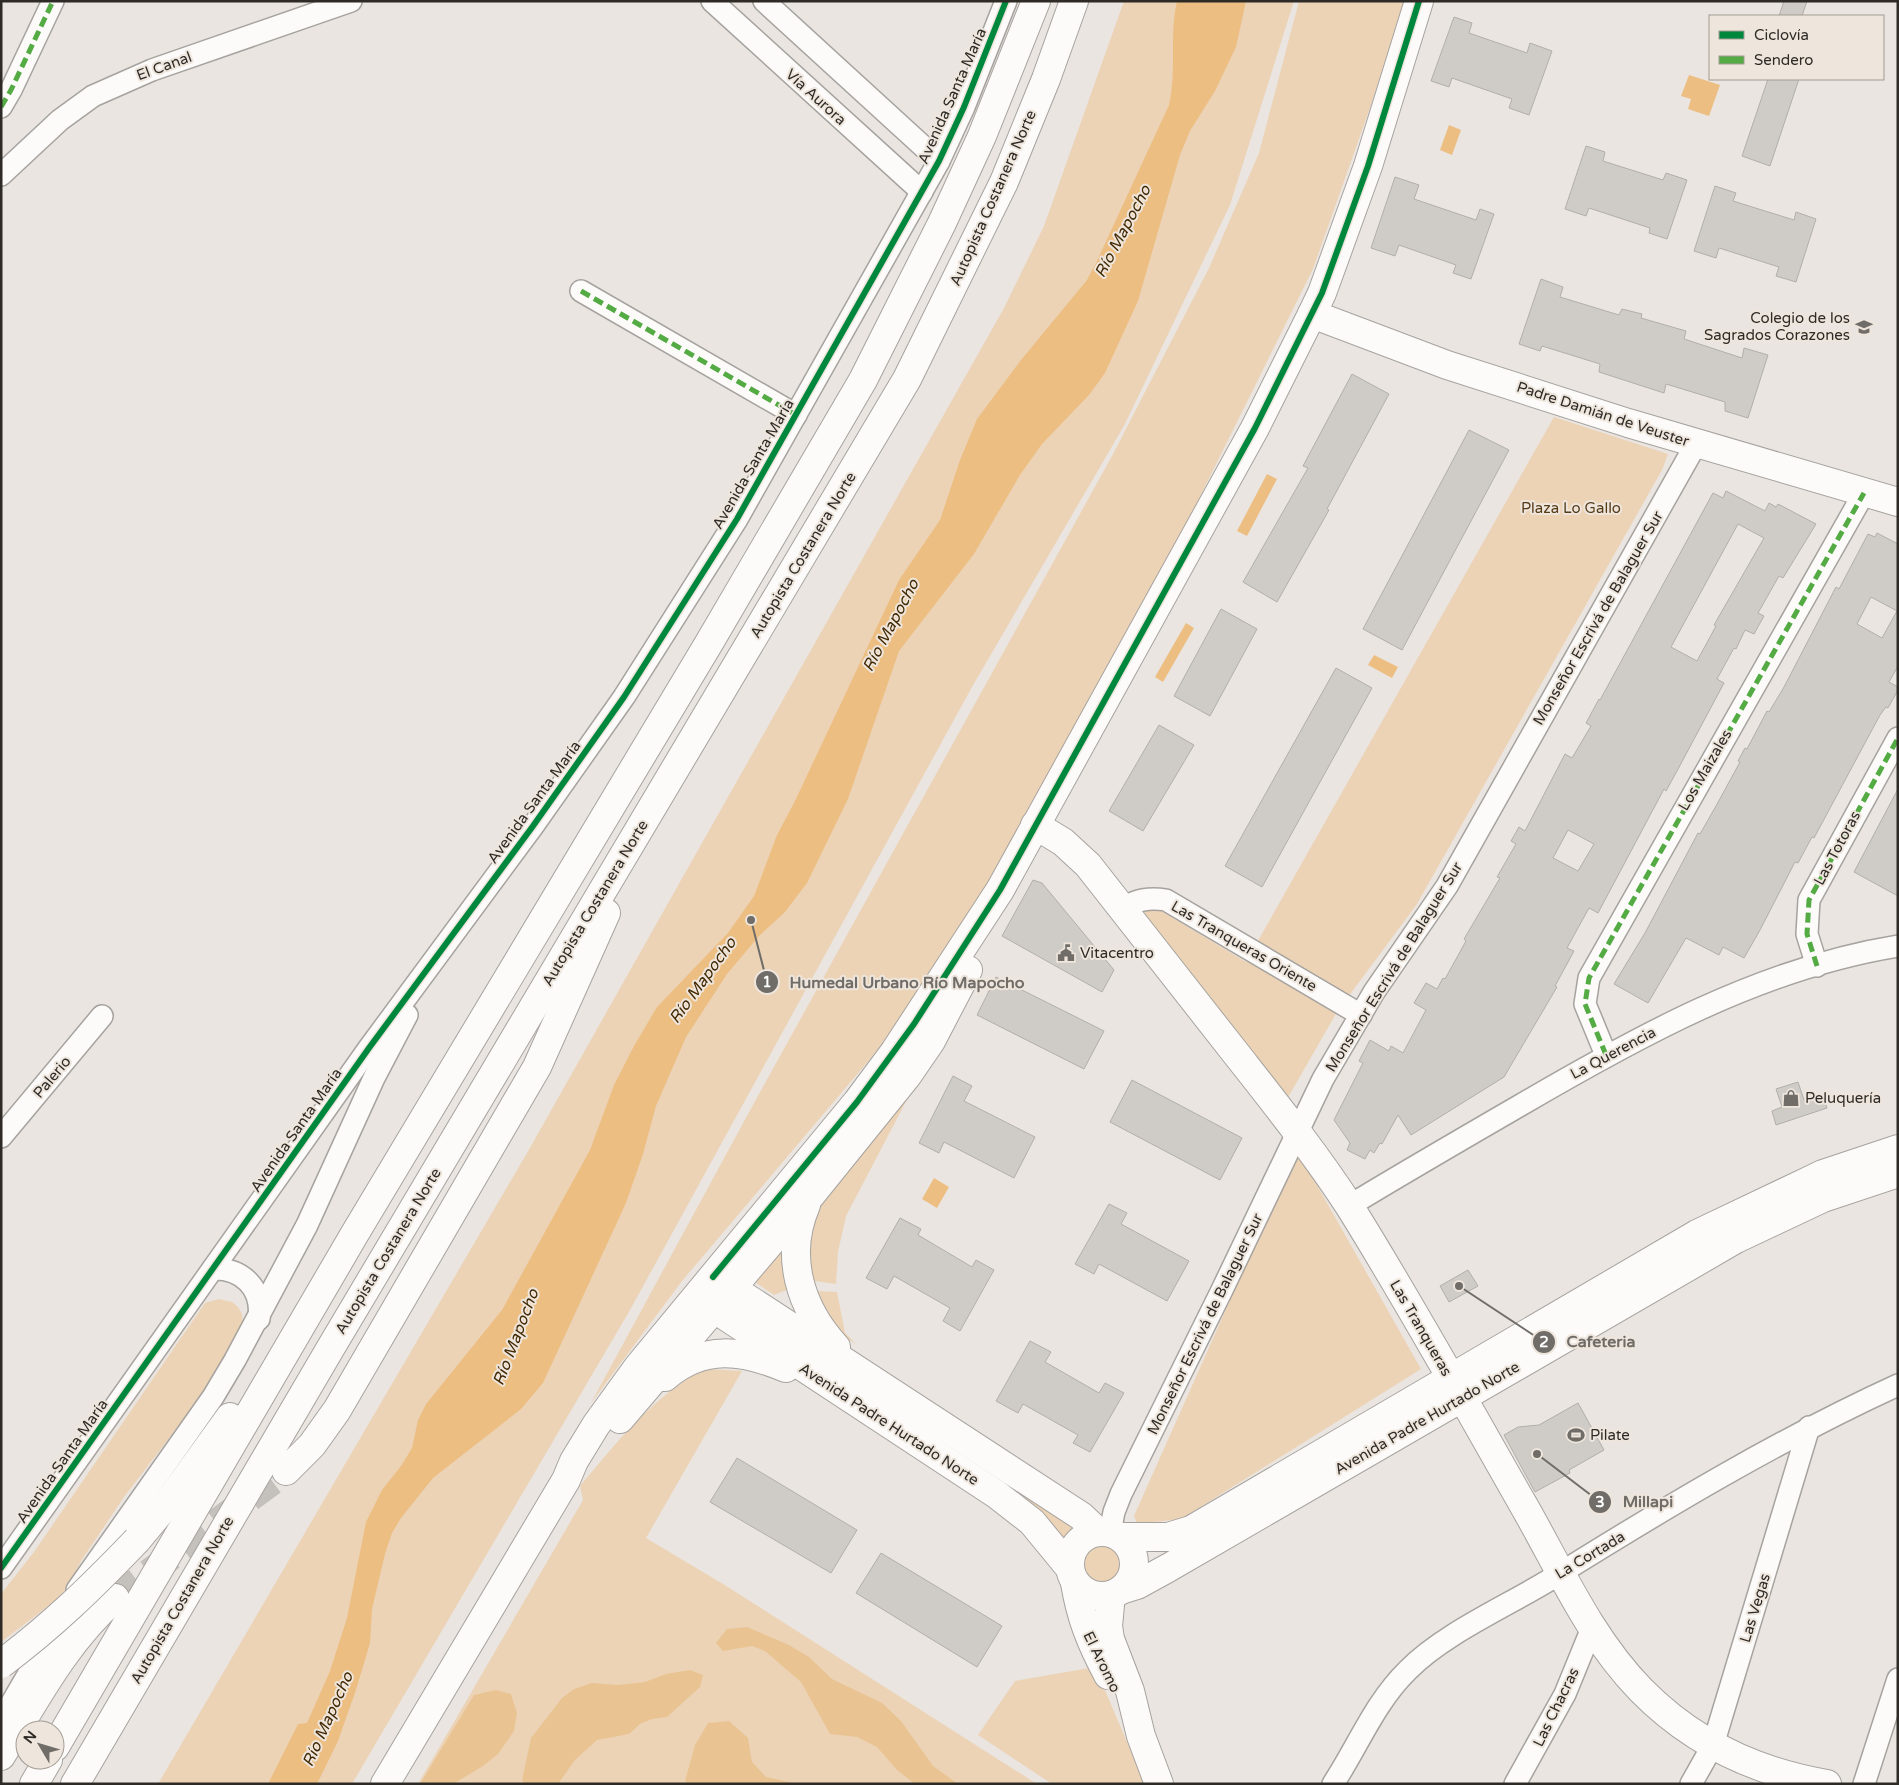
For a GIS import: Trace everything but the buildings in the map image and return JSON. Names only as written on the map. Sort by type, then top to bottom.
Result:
[{"type":"main road","points":[[65,1730],[276,1366],[709,643],[863,380],[942,223],[982,136],[1036,1]]},
{"type":"main road","name":"Autopista Costanera Norte","points":[[75,1784],[203,1563],[907,379],[1004,182],[1046,79],[1074,1]]},
{"type":"main road","points":[[566,1480],[630,1408],[713,1292],[896,1051],[991,904],[1250,437],[1312,314],[1325,286],[1368,166],[1419,1]]},
{"type":"main road","name":"Padre Damián de Veuster","points":[[1312,314],[1447,365],[1696,444],[1898,502]]},
{"type":"main road","name":"Las Tranqueras","points":[[1035,825],[1063,842],[1088,865],[1298,1133],[1349,1206],[1592,1628],[1624,1672],[1643,1692],[1687,1729],[1713,1745],[1763,1769],[1786,1776],[1827,1784]]},
{"type":"main road","points":[[286,1471],[312,1445],[337,1410],[521,1097],[537,1067],[598,932],[631,844]]},
{"type":"main road","points":[[385,1784],[566,1480],[574,1461],[596,1425],[638,1367],[811,1195],[921,1058],[981,945],[987,929],[991,904]]},
{"type":"main road","name":"Avenida Padre Hurtado Norte","points":[[1116,1593],[1137,1585],[1168,1568],[1456,1389],[1697,1234],[1824,1174],[1898,1149]]},
{"type":"main road","name":"Avenida Padre Hurtado Norte","points":[[713,1292],[868,1378],[1110,1534],[1168,1537],[1191,1530],[1456,1389],[1592,1321],[1736,1239],[1822,1198],[1898,1172]]},
{"type":"main road","points":[[811,1195],[801,1219],[796,1243],[796,1259],[801,1291],[813,1318],[831,1341],[868,1378]]},
{"type":"main road","name":"Avenida Padre Hurtado Norte","points":[[713,1292],[835,1389],[996,1494],[1032,1522],[1072,1575]]},
{"type":"main road","points":[[630,1408],[679,1367],[707,1355],[722,1353],[756,1356],[835,1389]]},
{"type":"main road","points":[[1,1664],[44,1632],[77,1602],[137,1540],[173,1496],[243,1400],[276,1366]]},
{"type":"main road","points":[[1110,1534],[1133,1553],[1133,1574],[1116,1593],[1098,1596],[1085,1592],[1072,1575],[1070,1557],[1080,1540],[1110,1534]]},
{"type":"main road","name":"El Aromo","points":[[1072,1575],[1088,1636],[1141,1736]]},
{"type":"main road","name":"El Aromo","points":[[1116,1593],[1108,1626],[1110,1639],[1130,1691],[1141,1736],[1159,1784]]},
{"type":"main road","points":[[1,1756],[65,1653],[93,1618],[115,1598]]},
{"type":"main road","points":[[34,1784],[42,1770]]},
{"type":"street","points":[[1,107],[53,1]]},
{"type":"street","name":"El Canal","points":[[1,175],[60,120],[92,96],[152,70],[351,1]]},
{"type":"street","name":"Vía Aurora","points":[[712,1],[922,192]]},
{"type":"street","points":[[764,1],[939,161]]},
{"type":"street","name":"Avenida Santa María","points":[[1,1568],[363,1056],[568,778],[624,697],[707,568],[796,415],[939,161],[964,107],[1006,1]]},
{"type":"street","points":[[581,291],[796,415]]},
{"type":"street","name":"Monseñor Escrivá de Balaguer Sur","points":[[1110,1534],[1114,1512],[1121,1494],[1323,1079],[1361,1015],[1447,886],[1696,444]]},
{"type":"street","name":"Los Maizales","points":[[1606,1055],[1585,1004],[1589,978],[1864,493]]},
{"type":"street","name":"Las Totoras","points":[[1817,966],[1807,934],[1809,900],[1898,738]]},
{"type":"street","name":"Las Tranqueras Oriente","points":[[1122,908],[1137,900],[1151,897],[1166,900],[1361,1015]]},
{"type":"street","name":"Avenida Santa María","points":[[1,1721],[82,1582],[213,1396],[259,1319],[307,1225],[392,1043],[452,937]]},
{"type":"street","name":"La Querencia","points":[[1349,1206],[1606,1055],[1684,1015],[1767,981],[1817,966],[1898,946]]},
{"type":"street","name":"Palerio","points":[[1,1137],[102,1016]]},
{"type":"street","points":[[213,1269],[234,1271],[252,1285],[259,1301],[259,1319]]},
{"type":"street","name":"La Cortada","points":[[1333,1784],[1384,1698],[1409,1669],[1439,1646],[1561,1572],[1809,1427],[1898,1385]]},
{"type":"street","name":"Las Vegas","points":[[1691,1784],[1713,1745],[1809,1427]]},
{"type":"street","name":"Las Chacras","points":[[1515,1784],[1565,1694],[1592,1628]]},
{"type":"street","points":[[1864,1784],[1898,1678]]},
{"type":"green space","points":[[1124,1],[1294,1],[1230,205],[1125,424],[972,687],[630,1310],[352,1784],[158,1784],[527,1153],[1004,308],[1044,226]]},
{"type":"green space","points":[[1299,1],[1404,1],[1371,105],[1313,269],[1167,563],[935,975],[870,1059],[682,1281],[591,1403],[754,1103],[1112,456],[1209,268],[1259,153]]},
{"type":"green space","name":"Plaza Lo Gallo","points":[[1554,417],[1668,454],[1662,470],[1417,904],[1337,1012],[1286,1101],[1144,918],[1145,912],[1150,909],[1158,909],[1246,962]]},
{"type":"green space","points":[[934,1048],[846,1216],[838,1252],[836,1284],[815,1281],[807,1284],[808,1210]]},
{"type":"green space","points":[[1297,1150],[1421,1369],[1181,1519],[1137,1524],[1134,1516]]},
{"type":"green space","points":[[784,1230],[792,1288],[774,1295],[755,1282],[751,1286]]},
{"type":"green space","points":[[817,1291],[837,1292],[845,1333],[856,1344],[846,1338],[825,1318]]},
{"type":"green space","points":[[219,1299],[232,1302],[238,1307],[242,1314],[243,1328],[203,1394],[124,1497],[81,1561],[67,1588],[55,1601],[1,1642],[1,1594],[34,1552],[205,1303]]},
{"type":"green space","points":[[746,1311],[1077,1528],[1064,1541],[957,1456]]},
{"type":"green space","points":[[705,1369],[742,1371],[646,1538],[723,1584],[1037,1784],[418,1784],[583,1500],[580,1486],[623,1436],[653,1406],[669,1392]]},
{"type":"green space","points":[[1103,1544],[1118,1550],[1124,1565],[1118,1580],[1103,1586],[1088,1580],[1082,1565],[1088,1550]]},
{"type":"green space","points":[[1095,1667],[1145,1784],[1052,1784],[978,1735],[1015,1681]]},
{"type":"shaded area","points":[[747,1627],[789,1645],[809,1657],[832,1679],[882,1703],[901,1721],[933,1766],[958,1784],[915,1784],[897,1770],[877,1747],[857,1737],[830,1734],[801,1682],[765,1651],[752,1646],[723,1651],[716,1643],[727,1629]]},
{"type":"shaded area","points":[[690,1670],[703,1675],[700,1687],[667,1717],[652,1719],[640,1724],[629,1734],[597,1740],[575,1760],[558,1784],[525,1784],[522,1780],[531,1738],[562,1698],[574,1689],[592,1683],[618,1685],[645,1682],[666,1674]]},
{"type":"shaded area","points":[[496,1690],[511,1694],[517,1713],[514,1731],[498,1754],[483,1766],[453,1784],[420,1784],[474,1695]]},
{"type":"shaded area","points":[[729,1721],[748,1738],[752,1762],[766,1777],[798,1784],[689,1784],[685,1781],[695,1745],[708,1723]]},
{"type":"water","name":"Río Mapocho","points":[[1177,1],[1246,1],[1236,47],[1215,91],[1190,131],[1180,155],[1138,301],[1105,373],[1089,395],[1042,444],[1020,475],[974,554],[899,651],[848,799],[807,883],[785,912],[759,936],[727,974],[686,1037],[656,1106],[643,1154],[626,1203],[543,1383],[521,1409],[433,1478],[401,1518],[392,1533],[372,1609],[370,1643],[356,1690],[338,1741],[317,1784],[268,1784],[298,1724],[307,1723],[330,1671],[347,1618],[366,1522],[382,1490],[401,1466],[412,1448],[418,1420],[426,1404],[502,1310],[590,1150],[614,1085],[657,1007],[728,933],[754,896],[777,835],[794,803],[899,580],[940,520],[960,460],[977,419],[1021,360],[1087,280],[1096,263],[1169,105],[1173,78],[1174,27]]},
{"type":"water","points":[[1689,75],[1720,85],[1709,116],[1688,109],[1691,99],[1681,96]]},
{"type":"water","points":[[1449,125],[1461,130],[1452,155],[1440,150]]},
{"type":"water","points":[[1267,474],[1277,479],[1247,536],[1237,531]]},
{"type":"water","points":[[1186,623],[1194,628],[1163,682],[1155,677]]},
{"type":"water","points":[[1374,655],[1398,667],[1392,678],[1368,665]]},
{"type":"water","points":[[934,1178],[949,1187],[937,1208],[922,1199]]},
{"type":"tunnel","points":[[115,1598],[286,1471]]},
{"type":"marked path","points":[[1,107],[53,1]]},
{"type":"marked path","points":[[581,291],[796,415]]},
{"type":"marked path","points":[[1606,1055],[1585,1004],[1589,978],[1864,493]]},
{"type":"marked path","points":[[1817,966],[1807,934],[1809,900],[1898,738]]},
{"type":"cycle path","points":[[1,1568],[369,1048],[533,826],[624,697],[737,519],[939,161],[964,107],[1006,1]]},
{"type":"cycle path","points":[[713,1277],[857,1102],[914,1024],[1000,890],[1255,428],[1322,293],[1368,166],[1419,1]]},
{"type":"place","name":"Colegio de los Sagrados Corazones","points":[[1864,327]]},
{"type":"place","name":"Humedal Urbano Río Mapocho","points":[[751,920]]},
{"type":"place","name":"Vitacentro","points":[[1066,953]]},
{"type":"place","name":"Peluquería","points":[[1791,1098]]},
{"type":"place","name":"Cafeteria","points":[[1459,1286]]},
{"type":"place","name":"Pilate","points":[[1576,1435]]},
{"type":"place","name":"Millapi","points":[[1537,1454]]}]
